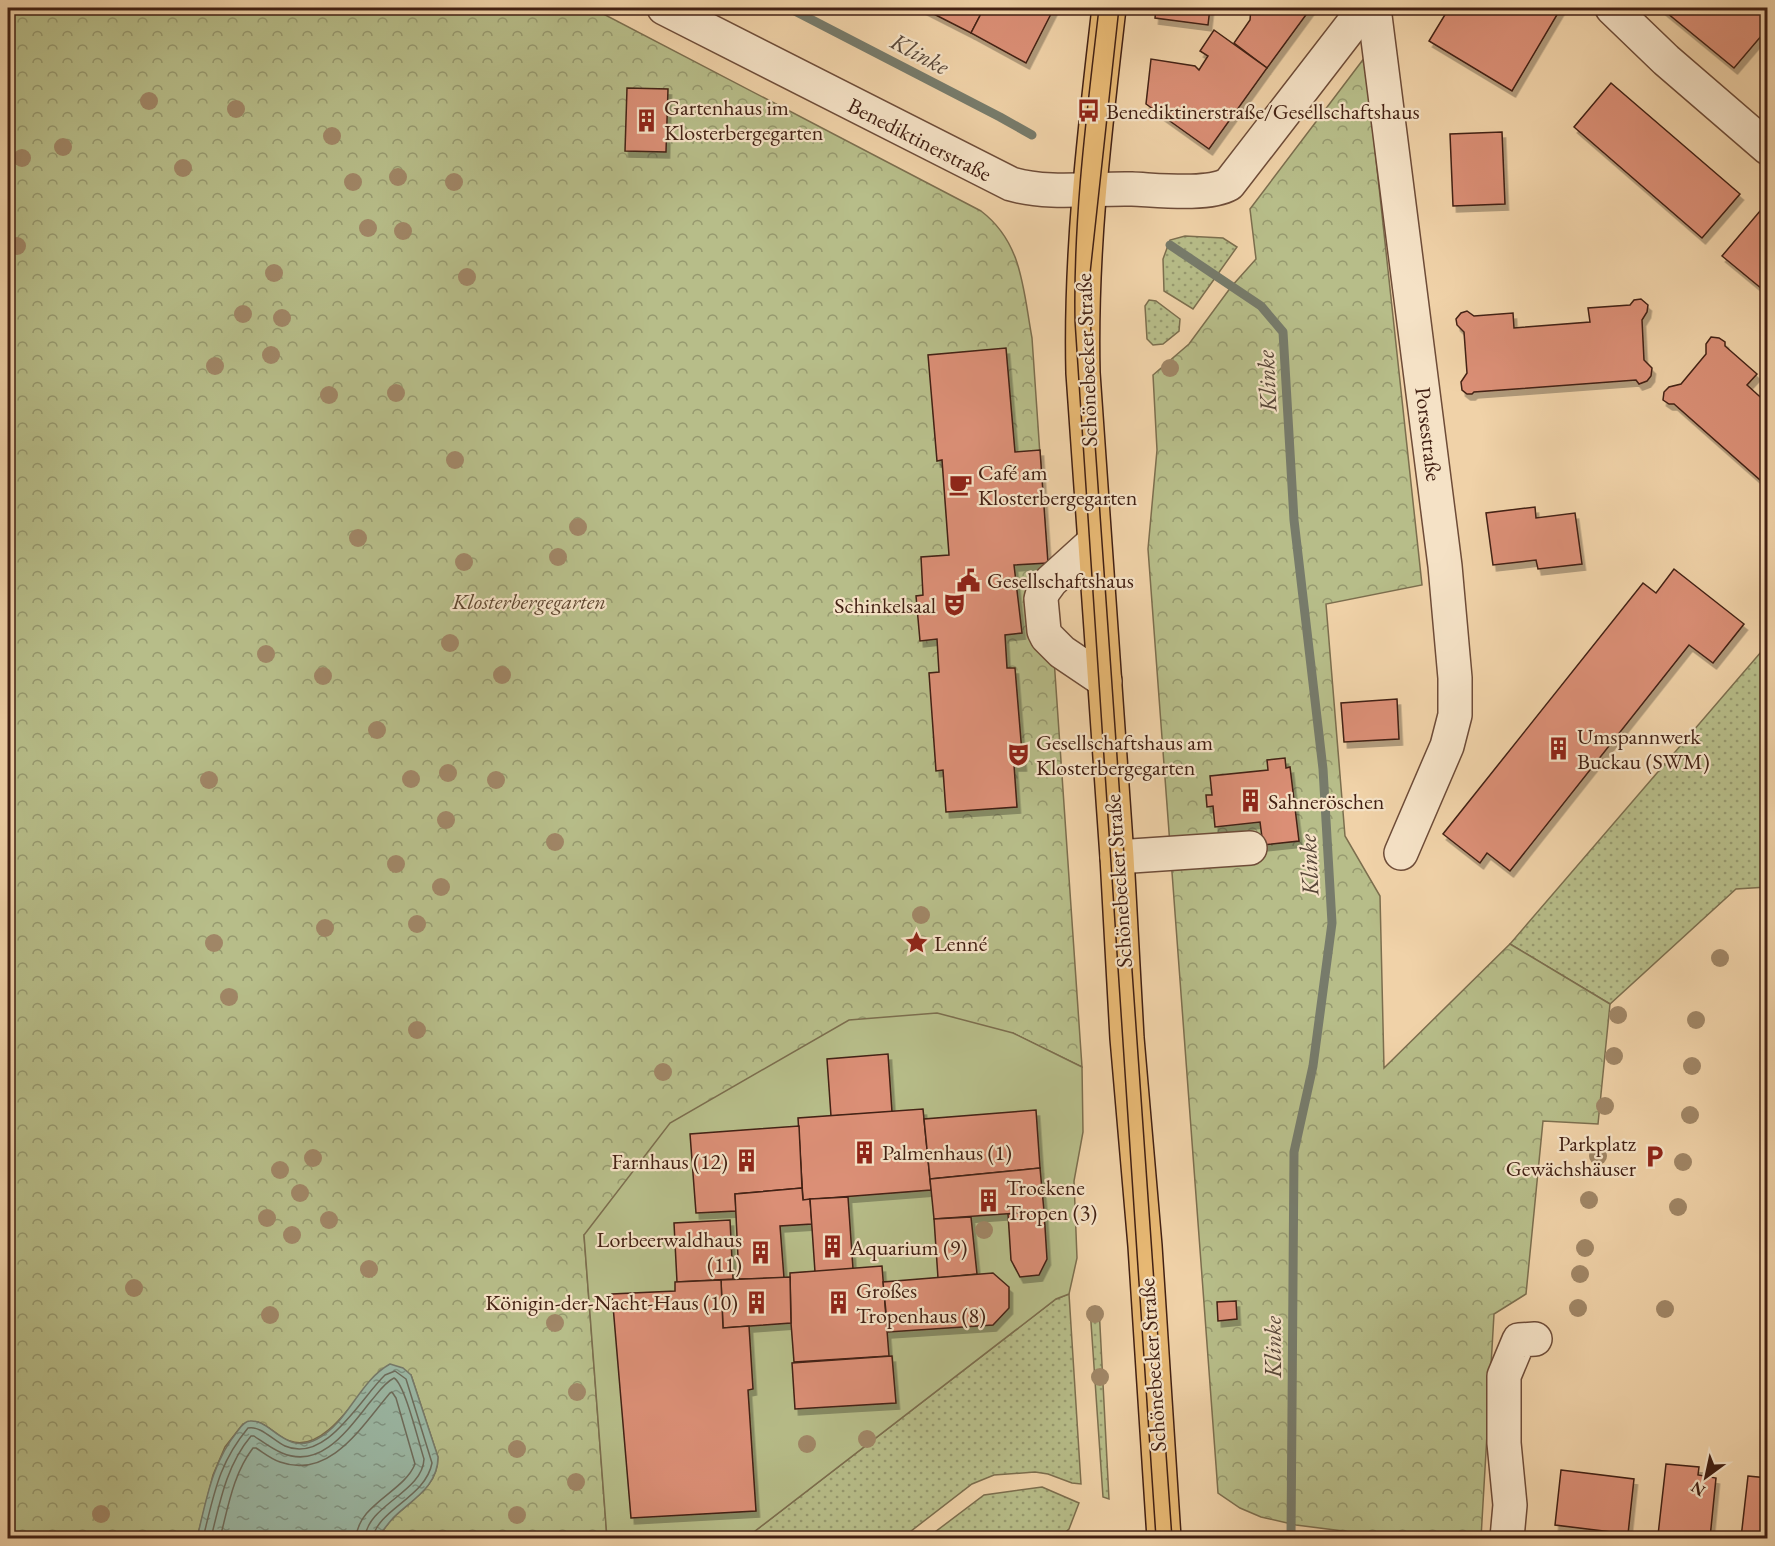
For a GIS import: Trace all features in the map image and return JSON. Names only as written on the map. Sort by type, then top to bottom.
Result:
[{"type":"main road","name":"Schönebecker Straße","points":[[1109,8],[1089,189],[1082,316],[1094,542],[1117,857],[1127,1038],[1145,1246],[1164,1539]]},
{"type":"street","name":"Benediktinerstraße","points":[[664,8],[1004,182],[1040,189],[1089,189]]},
{"type":"street","points":[[1089,189],[1209,190],[1229,184],[1365,8]]},
{"type":"street","name":"Porsestraße","points":[[1374,8],[1445,566],[1455,678],[1455,715],[1447,747],[1401,853]]},
{"type":"street","points":[[1612,8],[1666,60],[1767,148]]},
{"type":"street","points":[[1094,542],[1051,581],[1041,599],[1044,631],[1047,637],[1062,651],[1105,681]]},
{"type":"street","points":[[1117,857],[1250,848]]},
{"type":"street","points":[[1507,1539],[1510,1505],[1504,1443],[1504,1376],[1519,1340],[1535,1339]]},
{"type":"green space","name":"Klosterbergegarten","points":[[8,8],[592,8],[981,211],[995,224],[1005,238],[1019,268],[1032,338],[1082,1067],[1013,1033],[584,1235],[607,1538],[377,1538],[395,1516],[417,1498],[429,1484],[437,1467],[438,1457],[411,1375],[381,1370],[340,1419],[316,1438],[303,1443],[290,1441],[258,1422],[243,1424],[225,1447],[213,1475],[197,1538],[8,1538]]},
{"type":"green space","points":[[1365,57],[1422,585],[1326,604],[1345,836],[1380,896],[1384,1068],[1510,944],[1610,1004],[1598,1124],[1543,1121],[1526,1294],[1494,1314],[1481,1538],[1398,1538],[1296,1525],[1261,1517],[1240,1508],[1218,1493],[1148,549],[1157,450],[1153,375],[1189,344],[1231,287],[1256,259],[1250,209]]},
{"type":"green space","points":[[1185,236],[1223,238],[1237,247],[1193,309],[1164,291],[1163,259],[1170,240]]},
{"type":"green space","points":[[1149,300],[1156,301],[1180,319],[1179,331],[1163,344],[1153,345],[1147,339],[1145,306]]},
{"type":"green space","points":[[1767,645],[1767,887],[1736,889],[1610,1004],[1510,944]]},
{"type":"green space","points":[[937,1013],[1013,1033],[1082,1067],[1083,1132],[1074,1181],[1077,1258],[1069,1294],[1056,1299],[746,1538],[607,1538],[584,1235],[670,1123],[849,1020]]},
{"type":"green space","points":[[1069,1294],[1081,1484],[1035,1472],[994,1475],[972,1484],[902,1538],[746,1538],[1056,1299]]},
{"type":"green space","points":[[1099,1307],[1109,1499],[1103,1497],[1090,1308]]},
{"type":"green space","points":[[1042,1487],[1079,1503],[1069,1529],[1059,1538],[927,1538],[984,1495]]},
{"type":"water","points":[[390,1364],[403,1368],[411,1375],[438,1457],[434,1476],[429,1484],[417,1498],[395,1516],[377,1538],[197,1538],[207,1497],[221,1456],[244,1423],[258,1422],[279,1436],[296,1443],[306,1443],[317,1439],[337,1423],[370,1381]]},
{"type":"building","points":[[922,8],[984,8],[971,33]]},
{"type":"building","points":[[984,8],[1054,8],[1026,63],[971,33]]},
{"type":"building","points":[[1156,8],[1210,8],[1208,25],[1155,18]]},
{"type":"building","points":[[1251,8],[1311,8],[1267,68],[1234,43],[1250,20]]},
{"type":"building","points":[[1449,8],[1561,8],[1512,91],[1429,41]]},
{"type":"building","points":[[1661,8],[1768,8],[1768,28],[1734,68]]},
{"type":"building","points":[[1214,30],[1267,68],[1209,149],[1146,104],[1151,59],[1195,66],[1199,70],[1208,56],[1200,51]]},
{"type":"building","points":[[1611,83],[1740,194],[1702,238],[1574,127]]},
{"type":"building","name":"Gartenhaus im Klosterbergegarten","points":[[627,88],[668,89],[666,152],[625,151]]},
{"type":"building","points":[[1502,132],[1505,204],[1453,206],[1450,134]]},
{"type":"building","points":[[1760,211],[1768,218],[1768,294],[1722,256]]},
{"type":"building","points":[[1641,299],[1648,305],[1642,320],[1644,360],[1652,368],[1651,376],[1647,381],[1639,384],[1636,380],[1474,392],[1472,394],[1467,394],[1462,390],[1461,382],[1467,373],[1464,332],[1457,325],[1456,319],[1461,313],[1467,311],[1474,316],[1513,313],[1514,328],[1590,322],[1588,308],[1630,305],[1634,300]]},
{"type":"building","points":[[1711,337],[1725,342],[1725,346],[1757,374],[1747,385],[1768,404],[1768,487],[1674,404],[1663,400],[1664,392],[1669,387],[1681,384],[1706,354],[1706,344]]},
{"type":"building","name":"Gesellschaftshaus","points":[[1006,348],[1015,452],[1040,450],[1048,563],[1014,565],[1022,633],[1005,635],[1007,668],[1015,668],[1023,765],[1014,765],[1017,807],[946,812],[943,770],[936,771],[929,673],[939,672],[937,639],[920,641],[916,596],[923,595],[921,557],[949,555],[942,460],[937,461],[928,355]]},
{"type":"building","points":[[1535,507],[1536,518],[1575,513],[1582,564],[1538,569],[1536,560],[1493,565],[1486,513]]},
{"type":"building","name":"Umspannwerk Buckau (SWM)","points":[[1674,569],[1744,624],[1713,663],[1689,645],[1510,871],[1487,853],[1480,863],[1443,834],[1643,583],[1656,593]]},
{"type":"building","points":[[1397,699],[1399,739],[1344,742],[1341,703]]},
{"type":"building","name":"Sahneröschen","points":[[1285,758],[1286,768],[1290,767],[1299,841],[1263,845],[1260,822],[1215,827],[1213,806],[1207,807],[1206,795],[1212,795],[1210,776],[1268,770],[1267,760]]},
{"type":"building","points":[[888,1054],[892,1112],[831,1116],[827,1059]]},
{"type":"building","name":"Palmenhaus (1)","points":[[923,1109],[931,1190],[803,1200],[798,1118]]},
{"type":"building","points":[[1036,1110],[1040,1168],[930,1179],[924,1119]]},
{"type":"building","name":"Farnhaus (12)","points":[[799,1126],[802,1188],[735,1194],[736,1211],[696,1213],[690,1134]]},
{"type":"building","name":"Trockene Tropen (3)","points":[[1040,1168],[1044,1211],[934,1219],[930,1179]]},
{"type":"building","name":"Lorbeerwaldhaus (11)","points":[[802,1188],[803,1200],[810,1199],[812,1224],[780,1226],[784,1278],[739,1279],[735,1194]]},
{"type":"building","name":"Aquarium (9)","points":[[848,1197],[853,1269],[815,1272],[810,1199]]},
{"type":"building","points":[[1044,1211],[1047,1259],[1039,1275],[1020,1277],[1011,1260],[1008,1214]]},
{"type":"building","points":[[971,1217],[977,1274],[938,1278],[934,1219]]},
{"type":"building","points":[[730,1220],[733,1279],[677,1282],[674,1223]]},
{"type":"building","name":"Großes Tropenhaus (8)","points":[[882,1266],[889,1356],[794,1362],[790,1273]]},
{"type":"building","points":[[993,1273],[1009,1287],[1009,1308],[993,1325],[888,1332],[883,1282]]},
{"type":"building","name":"Königin-der-Nacht-Haus (10)","points":[[790,1277],[791,1323],[723,1328],[721,1280]]},
{"type":"building","points":[[721,1280],[723,1328],[749,1326],[753,1389],[748,1390],[756,1511],[631,1518],[612,1294],[675,1291],[675,1282]]},
{"type":"building","points":[[1236,1301],[1237,1319],[1218,1321],[1217,1302]]},
{"type":"building","points":[[892,1356],[896,1403],[795,1409],[792,1363]]},
{"type":"building","points":[[1666,1464],[1699,1467],[1698,1475],[1716,1478],[1710,1538],[1658,1535]]},
{"type":"building","points":[[1561,1470],[1634,1479],[1628,1534],[1555,1525]]},
{"type":"building","points":[[1748,1476],[1768,1478],[1768,1538],[1741,1538]]},
{"type":"waterway","name":"Klinke","points":[[789,8],[1032,135]]},
{"type":"waterway","name":"Klinke","points":[[1170,245],[1261,306],[1283,332],[1294,520],[1323,769],[1332,923],[1313,1066],[1294,1152],[1291,1538]]},
{"type":"tram line","points":[[1099,8],[1079,203],[1075,322],[1156,1538]]},
{"type":"tram line","points":[[1119,8],[1090,274],[1092,400],[1172,1538]]},
{"type":"place","name":"Benediktinerstraße/Gesellschaftshaus","points":[[1088,111]]},
{"type":"place","name":"Gartenhaus im Klosterbergegarten","points":[[646,120]]},
{"type":"place","name":"Café am Klosterbergegarten","points":[[960,485]]},
{"type":"place","name":"Gesellschaftshaus","points":[[969,580]]},
{"type":"place","name":"Schinkelsaal","points":[[954,605]]},
{"type":"place","name":"Umspannwerk Buckau (SWM)","points":[[1559,749]]},
{"type":"place","name":"Gesellschaftshaus am Klosterbergegarten","points":[[1018,755]]},
{"type":"place","name":"Sahneröschen","points":[[1250,801]]},
{"type":"place","name":"Lenné","points":[[916,943]]},
{"type":"place","name":"Palmenhaus (1)","points":[[864,1152]]},
{"type":"place","name":"Parkplatz Gewächshäuser","points":[[1654,1156]]},
{"type":"place","name":"Farnhaus (12)","points":[[746,1161]]},
{"type":"place","name":"Trockene Tropen (3)","points":[[988,1200]]},
{"type":"place","name":"Aquarium (9)","points":[[832,1247]]},
{"type":"place","name":"Lorbeerwaldhaus (11)","points":[[760,1252]]},
{"type":"place","name":"Königin-der-Nacht-Haus (10)","points":[[756,1302]]},
{"type":"place","name":"Großes Tropenhaus (8)","points":[[838,1303]]}]
